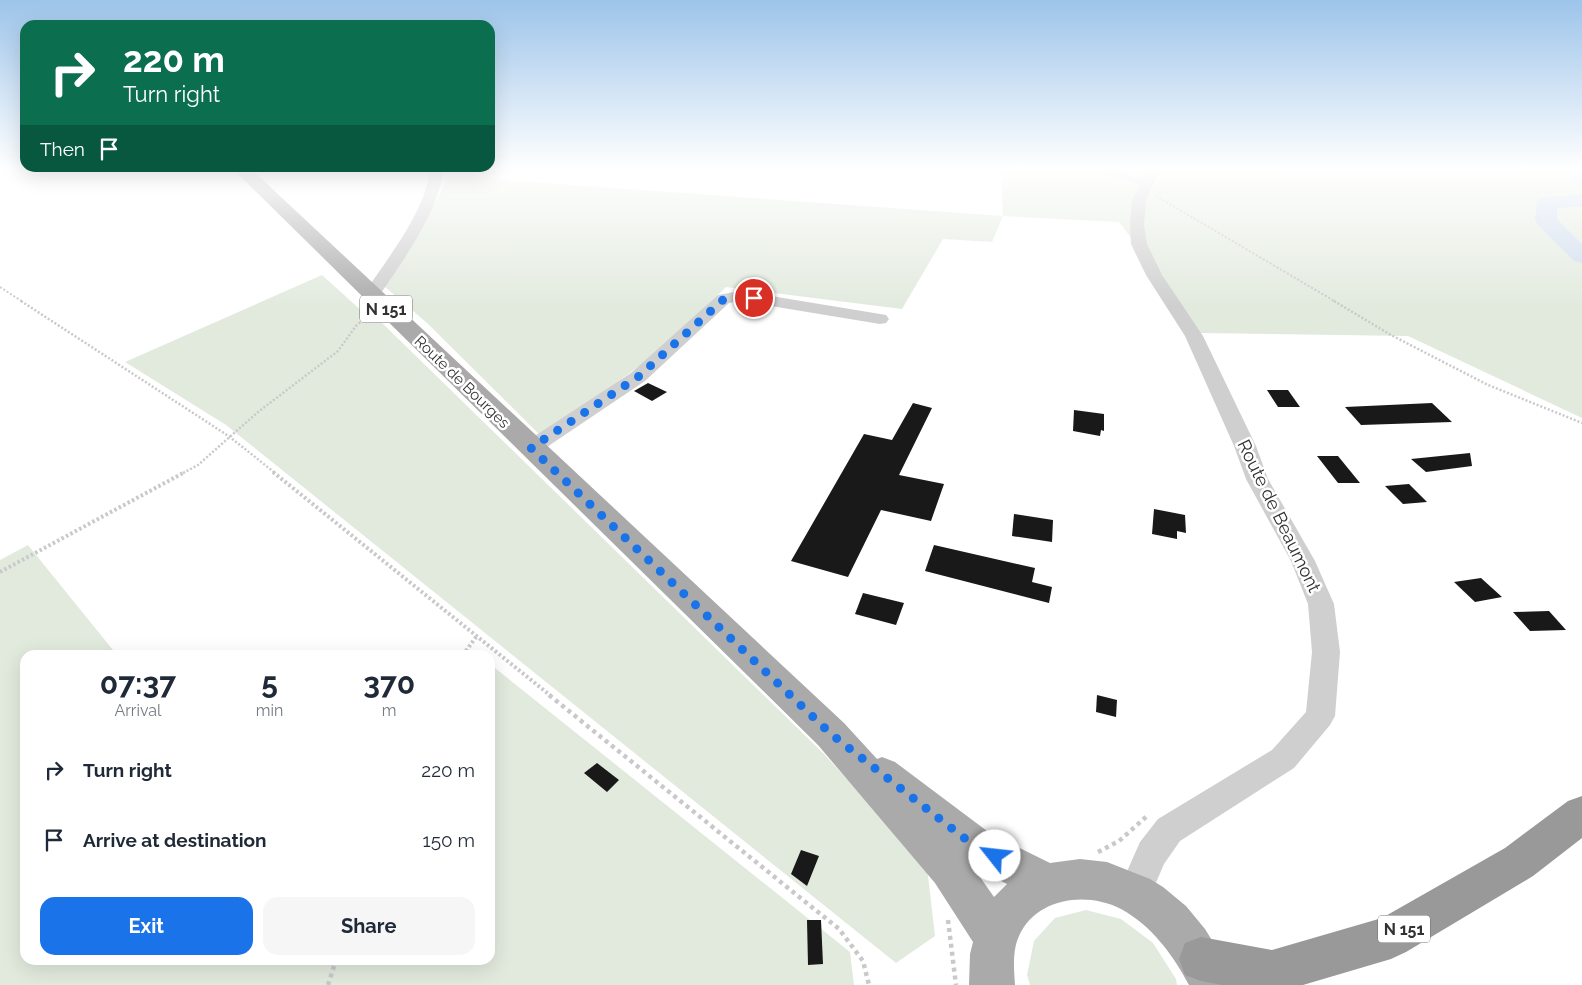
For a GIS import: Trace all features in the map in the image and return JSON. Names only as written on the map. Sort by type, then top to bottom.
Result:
[{"type":"highway","name":"N 151","points":[[1206,972],[1272,972],[1391,937],[1519,862],[1582,814]]},
{"type":"main road","name":"Route de Bourges","points":[[289,215],[531,448]]},
{"type":"main road","name":"N 151","points":[[531,448],[831,734],[950,869],[995,936]]},
{"type":"main road","name":"N 151","points":[[831,734],[977,848],[1047,883]]},
{"type":"main road","points":[[992,985],[990,972],[995,936],[1007,912],[1024,894],[1047,883],[1075,878],[1104,882],[1134,894],[1160,911],[1182,933],[1206,972]]},
{"type":"street","points":[[376,299],[422,215]]},
{"type":"street","name":"Route de Beaumont","points":[[1134,894],[1152,853],[1169,830],[1283,759],[1320,716],[1326,652],[1321,604],[1303,561],[1257,479],[1246,446],[1194,336],[1154,275],[1139,244],[1138,215]]},
{"type":"street","points":[[531,448],[638,377],[724,299],[740,296],[880,319]]},
{"type":"path","points":[[1198,215],[1242,245],[1391,335],[1488,385],[1582,423]]},
{"type":"path","points":[[0,287],[230,437],[493,650]]},
{"type":"path","points":[[0,572],[198,465],[258,412],[338,351],[376,299]]},
{"type":"path","points":[[466,650],[476,636]]},
{"type":"path","points":[[495,651],[838,929],[863,961],[869,985]]},
{"type":"path","points":[[328,985],[334,965]]},
{"type":"shaded area","points":[[427,215],[1003,216],[992,242],[943,239],[902,309],[726,287],[657,353],[542,437],[427,323],[384,286]]},
{"type":"shaded area","points":[[1582,215],[1582,418],[1408,336],[1197,333],[1160,276],[1119,222],[1003,216]]},
{"type":"shaded area","points":[[322,275],[364,313],[377,318],[824,754],[927,867],[935,936],[896,963],[226,425],[125,362]]},
{"type":"shaded area","points":[[28,545],[113,650],[20,650],[20,965],[495,965],[495,668],[850,952],[854,985],[0,985],[0,560]]},
{"type":"shaded area","points":[[1086,910],[1121,919],[1153,943],[1176,979],[1177,985],[1030,985],[1027,975],[1034,941],[1055,918]]},
{"type":"building","points":[[648,383],[667,392],[652,401],[634,391]]},
{"type":"building","points":[[1267,390],[1288,390],[1300,407],[1278,407]]},
{"type":"building","points":[[913,403],[932,408],[899,475],[944,484],[931,521],[881,510],[848,577],[791,561],[864,434],[892,440]]},
{"type":"building","points":[[1432,403],[1452,422],[1361,425],[1345,407]]},
{"type":"building","points":[[1074,410],[1104,414],[1104,431],[1101,430],[1100,436],[1073,431]]},
{"type":"building","points":[[1470,453],[1472,466],[1426,472],[1411,459]]},
{"type":"building","points":[[1317,456],[1338,456],[1360,483],[1338,483]]},
{"type":"building","points":[[1409,484],[1427,502],[1403,504],[1385,486]]},
{"type":"building","points":[[1154,509],[1185,515],[1186,533],[1177,531],[1177,539],[1152,534]]},
{"type":"building","points":[[1014,514],[1053,520],[1052,542],[1012,536]]},
{"type":"building","points":[[934,545],[1035,568],[1032,582],[1052,587],[1049,603],[925,571]]},
{"type":"building","points":[[1481,578],[1502,597],[1475,602],[1454,582]]},
{"type":"building","points":[[863,593],[904,603],[896,625],[855,614]]},
{"type":"building","points":[[1549,611],[1566,630],[1530,631],[1513,612]]},
{"type":"building","points":[[1097,695],[1117,700],[1116,717],[1096,712]]},
{"type":"building","points":[[597,763],[619,780],[607,792],[584,773]]},
{"type":"building","points":[[801,850],[819,856],[807,886],[791,874]]},
{"type":"building","points":[[807,920],[821,920],[823,964],[808,965]]},
{"type":"waterway","points":[[1546,215],[1549,225],[1582,256]]},
{"type":"route","points":[[754,298],[740,296],[724,299],[638,377],[531,448],[831,734],[977,848],[995,856]]}]
